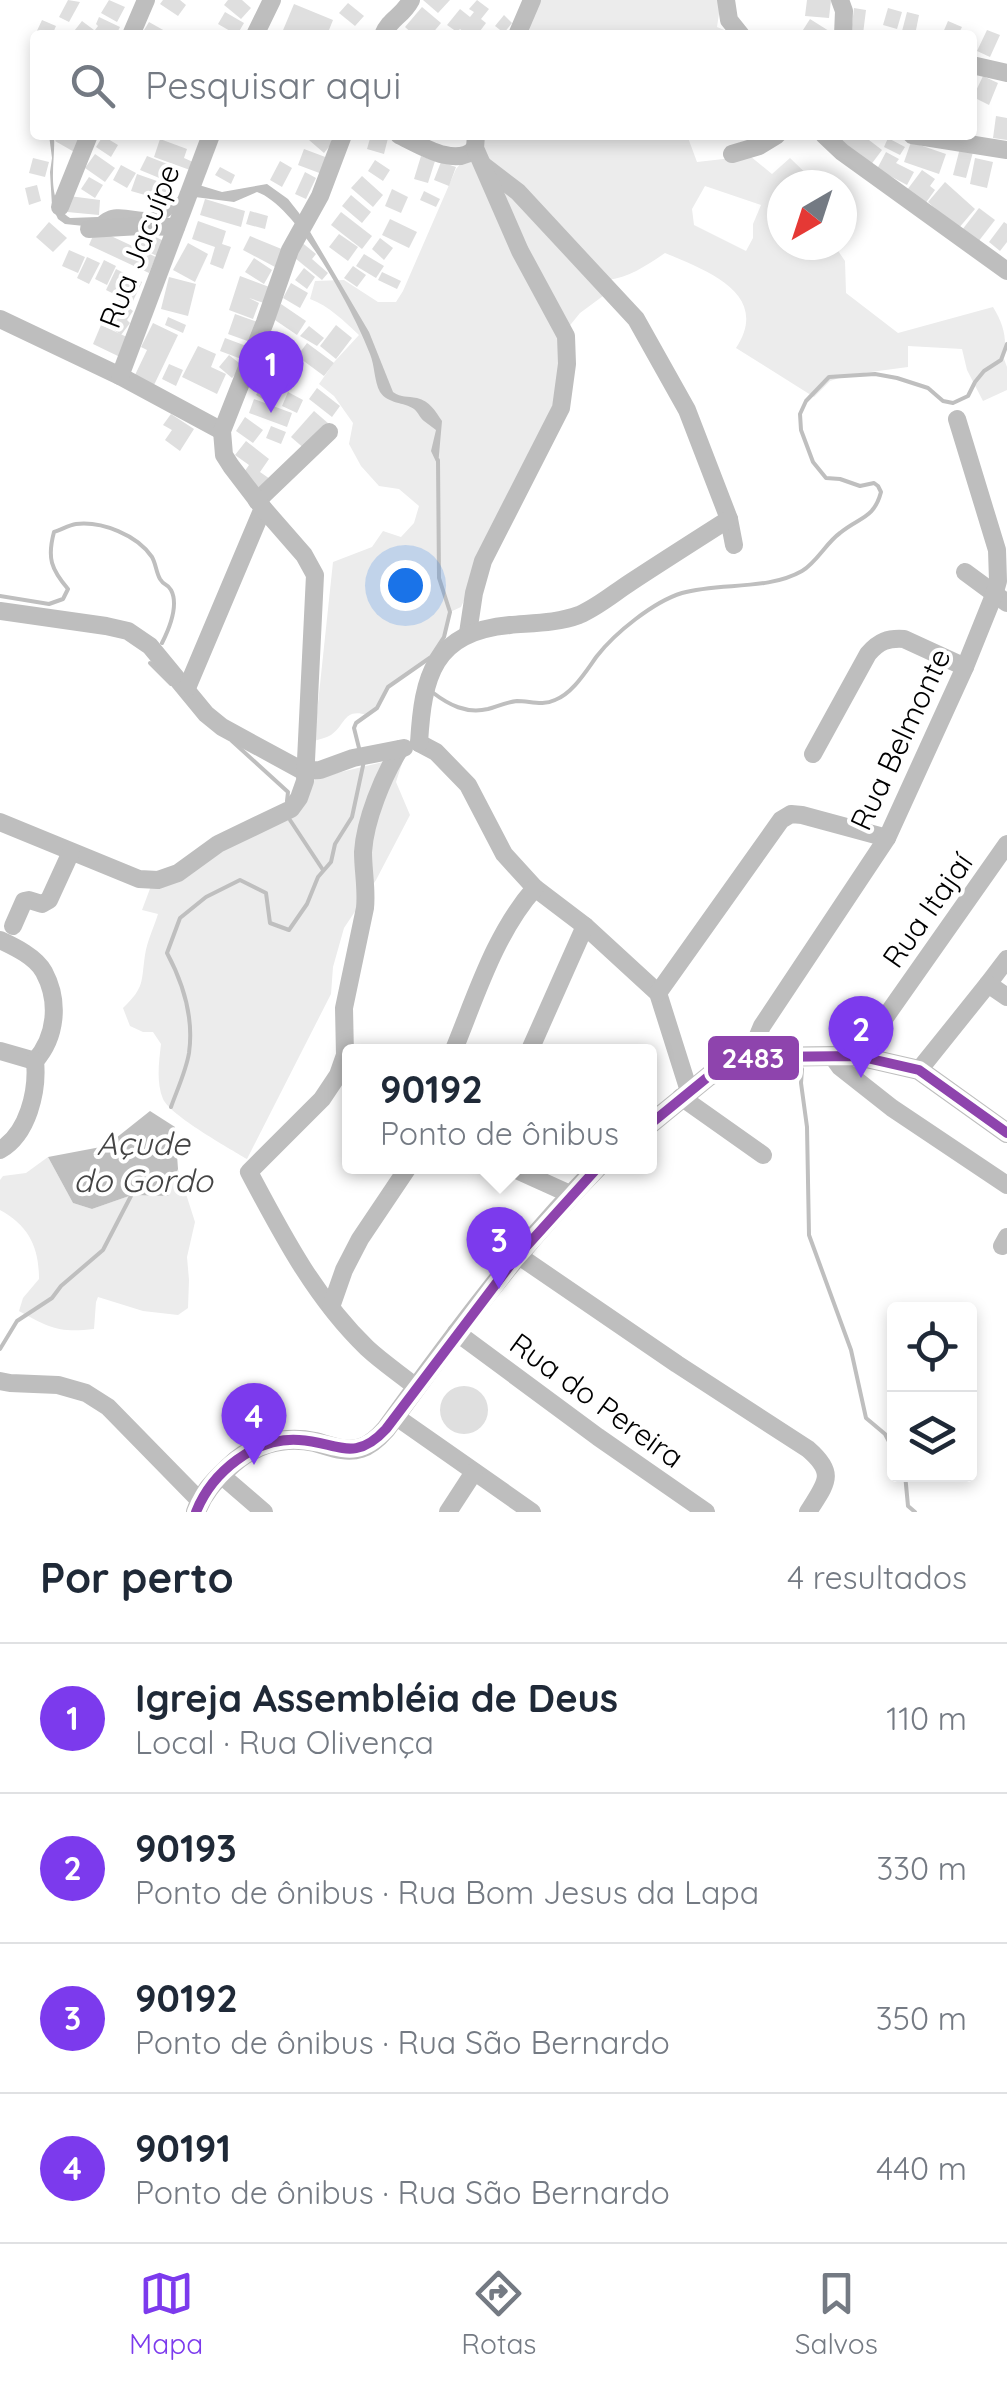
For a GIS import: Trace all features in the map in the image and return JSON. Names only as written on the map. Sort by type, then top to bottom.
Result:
[{"type":"street","points":[[133,30],[146,0]]},
{"type":"street","points":[[257,30],[272,0]]},
{"type":"street","points":[[386,30],[411,0]]},
{"type":"street","points":[[518,30],[532,0]]},
{"type":"street","points":[[726,0],[730,20],[737,30]]},
{"type":"street","points":[[840,0],[843,30]]},
{"type":"street","points":[[977,66],[1007,73]]},
{"type":"street","points":[[60,206],[87,140]]},
{"type":"street","name":"Rua Jacuípe","points":[[120,376],[209,140]]},
{"type":"street","points":[[0,822],[139,879],[158,880],[178,873],[218,844],[291,809],[303,788],[315,575],[304,555],[224,455],[222,431],[290,250],[330,173],[341,140]]},
{"type":"street","points":[[411,140],[456,158],[468,155],[476,141]]},
{"type":"street","points":[[732,154],[769,140]]},
{"type":"street","points":[[829,140],[1007,271]]},
{"type":"street","points":[[944,140],[1007,150]]},
{"type":"street","points":[[468,633],[483,561],[560,408],[567,364],[566,336],[520,251],[476,141]]},
{"type":"street","points":[[484,166],[518,192],[636,319],[687,410],[734,545]]},
{"type":"street","points":[[89,229],[176,227]]},
{"type":"street","points":[[0,319],[120,376],[222,431]]},
{"type":"street","name":"Rua Belmonte","points":[[760,1057],[757,1038],[762,1026],[887,838],[965,666],[1000,599],[997,550],[957,419]]},
{"type":"street","points":[[187,688],[260,504],[329,432]]},
{"type":"street","points":[[419,743],[425,689],[439,660],[468,633],[578,615],[728,519]]},
{"type":"street","points":[[966,572],[1000,599]]},
{"type":"street","points":[[0,611],[128,631],[150,646],[206,714],[222,727],[303,772],[419,743],[436,752],[461,777],[504,854],[535,888],[585,926],[658,993],[685,1094],[763,1155]]},
{"type":"street","points":[[813,754],[856,673],[880,643],[904,640],[965,666]]},
{"type":"street","points":[[346,1044],[344,1008],[366,894],[366,834],[389,766],[400,749]]},
{"type":"street","points":[[658,993],[781,820],[791,814],[802,815],[887,838]]},
{"type":"street","name":"Rua Itajaí","points":[[858,1056],[1007,844]]},
{"type":"street","points":[[14,926],[24,901],[42,904],[49,900],[71,852]]},
{"type":"street","points":[[456,1044],[506,930],[535,888]]},
{"type":"street","points":[[533,1044],[585,926]]},
{"type":"street","points":[[0,940],[36,962],[44,972],[53,1004],[52,1033],[48,1047],[35,1061],[37,1081],[21,1128],[11,1144],[0,1150]]},
{"type":"street","points":[[919,1070],[1007,958]]},
{"type":"street","points":[[988,984],[1007,997]]},
{"type":"street","points":[[0,1051],[35,1061]]},
{"type":"street","points":[[832,1056],[840,1067],[892,1108],[1007,1185]]},
{"type":"street","points":[[657,1118],[722,1068],[760,1057],[858,1056],[919,1070],[1007,1133]]},
{"type":"street","points":[[342,1064],[322,1099],[249,1172],[309,1279],[368,1349],[416,1386]]},
{"type":"street","points":[[331,1307],[360,1239],[404,1174]]},
{"type":"street","points":[[526,1174],[572,1195]]},
{"type":"street","points":[[5,1382],[58,1385],[86,1393],[108,1407],[198,1506],[221,1475],[251,1450],[290,1440],[358,1449],[376,1440],[456,1332],[592,1174]]},
{"type":"street","points":[[519,1256],[823,1462],[826,1483],[808,1512]]},
{"type":"street","name":"Rua do Pereira","points":[[456,1332],[706,1512]]},
{"type":"street","points":[[395,1416],[532,1512]]},
{"type":"street","points":[[448,1512],[474,1472]]},
{"type":"street","points":[[221,1475],[264,1512]]},
{"type":"shaded area","points":[[539,0],[721,0],[717,27],[724,30],[526,30]]},
{"type":"shaded area","points":[[482,140],[689,140],[697,162],[750,156],[767,170],[767,260],[844,260],[846,293],[898,333],[993,307],[1004,332],[1007,390],[983,401],[967,370],[962,349],[908,346],[908,367],[848,375],[830,381],[814,397],[736,348],[745,329],[746,312],[740,298],[715,276],[665,253],[607,280],[483,153]],"holes":[[[705,186],[761,205],[753,224],[753,238],[746,251],[694,225],[692,209]]]},
{"type":"shaded area","points":[[477,157],[560,334],[562,359],[555,400],[461,607],[450,612],[436,648],[389,688],[367,715],[353,714],[331,735],[314,741],[333,562],[372,547],[383,531],[401,537],[414,523],[419,506],[399,489],[379,486],[361,466],[349,444],[353,423],[334,396],[319,384],[359,335],[310,299],[315,281],[344,280],[378,302],[396,302],[456,169],[462,162]]},
{"type":"shaded area","points":[[790,158],[802,170],[776,170]]},
{"type":"shaded area","points":[[490,174],[603,296],[580,313],[567,329]]},
{"type":"shaded area","points":[[404,757],[396,782],[410,815],[376,880],[344,928],[333,967],[331,994],[247,1159],[168,1106],[159,1086],[161,1044],[153,1032],[130,1026],[123,1008],[141,984],[146,950],[158,914],[142,910],[151,886],[162,886],[309,787],[316,778]]},
{"type":"shaded area","points":[[48,1157],[73,1203],[92,1209],[132,1195],[168,1196],[178,1169],[195,1222],[187,1257],[188,1308],[178,1315],[143,1311],[98,1297],[94,1329],[72,1330],[47,1325],[19,1311],[23,1298],[39,1279],[39,1268],[25,1230],[0,1210],[0,1180],[3,1176],[26,1173]]},
{"type":"water","points":[[50,140],[54,140],[54,191],[70,218],[98,217],[114,210],[159,211],[171,205],[189,182],[222,192],[267,184],[288,199],[369,332],[393,392],[425,401],[442,421],[438,466],[431,451],[436,430],[414,409],[387,399],[380,392],[370,354],[338,289],[307,239],[273,201],[257,192],[234,202],[195,197],[163,221],[65,224],[52,206]]},
{"type":"water","name":"Açude do Gordo","points":[[150,1111],[175,1127],[178,1169],[168,1196],[132,1195],[92,1209],[73,1203],[48,1157],[106,1146]]},
{"type":"building","points":[[68,0],[80,2],[69,22],[59,17]]},
{"type":"building","points":[[109,0],[125,7],[117,22],[101,13]]},
{"type":"building","points":[[163,0],[180,0],[186,5],[178,16],[160,4]]},
{"type":"building","points":[[228,0],[242,0],[251,8],[241,19],[224,5]]},
{"type":"building","points":[[423,0],[450,0],[438,13]]},
{"type":"building","points":[[477,0],[489,9],[481,19],[486,23],[481,30],[454,30],[447,25],[460,9],[470,17],[474,12],[469,9]]},
{"type":"building","points":[[807,0],[831,0],[829,18],[805,16]]},
{"type":"building","points":[[348,3],[364,16],[355,26],[339,13]]},
{"type":"building","points":[[294,4],[333,20],[329,30],[283,30]]},
{"type":"building","points":[[422,7],[441,23],[435,30],[405,27]]},
{"type":"building","points":[[854,8],[866,10],[864,30],[851,30]]},
{"type":"building","points":[[888,8],[902,12],[897,29],[883,25]]},
{"type":"building","points":[[225,12],[244,23],[240,30],[228,30],[218,24]]},
{"type":"building","points":[[907,12],[919,15],[916,30],[902,30]]},
{"type":"building","points":[[504,15],[512,23],[506,30],[495,26]]},
{"type":"building","points":[[99,17],[120,27],[95,30]]},
{"type":"building","points":[[810,19],[827,30],[803,30]]},
{"type":"building","points":[[42,20],[56,26],[54,30],[37,30]]},
{"type":"building","points":[[82,21],[94,30],[75,30]]},
{"type":"building","points":[[948,21],[962,27],[960,30],[944,30]]},
{"type":"building","points":[[149,22],[163,30],[144,30]]},
{"type":"building","points":[[987,30],[1000,35],[990,57],[977,51]]},
{"type":"building","points":[[983,76],[998,83],[989,105],[977,99]]},
{"type":"building","points":[[996,116],[1007,118],[1007,140],[993,138]]},
{"type":"building","points":[[56,140],[80,140],[76,153]]},
{"type":"building","points":[[100,140],[118,145],[111,157],[96,147]]},
{"type":"building","points":[[163,140],[187,149],[184,158],[193,162],[190,170],[154,157]]},
{"type":"building","points":[[309,140],[331,140],[324,153]]},
{"type":"building","points":[[370,140],[388,140],[384,154],[367,149]]},
{"type":"building","points":[[837,140],[869,140],[882,150],[870,166]]},
{"type":"building","points":[[887,140],[892,140],[905,147],[900,155],[884,147]]},
{"type":"building","points":[[911,142],[946,154],[939,174],[904,162]]},
{"type":"building","points":[[960,148],[973,152],[966,178],[953,175]]},
{"type":"building","points":[[304,149],[328,158],[322,174],[298,165]]},
{"type":"building","points":[[886,152],[899,159],[896,163],[914,172],[907,185],[877,169]]},
{"type":"building","points":[[95,154],[115,168],[105,182],[85,168]]},
{"type":"building","points":[[147,156],[175,167],[169,182],[140,170]]},
{"type":"building","points":[[421,156],[435,161],[428,183],[414,179]]},
{"type":"building","points":[[33,158],[49,162],[45,177],[29,173]]},
{"type":"building","points":[[975,158],[993,162],[987,188],[970,184]]},
{"type":"building","points":[[375,160],[390,170],[383,181],[368,171]]},
{"type":"building","points":[[280,161],[292,168],[282,187],[270,180]]},
{"type":"building","points":[[441,162],[456,167],[449,186],[434,180]]},
{"type":"building","points":[[121,165],[136,173],[127,188],[113,180]]},
{"type":"building","points":[[220,167],[235,175],[231,184],[215,175]]},
{"type":"building","points":[[922,170],[935,179],[930,186],[935,190],[925,204],[907,190]]},
{"type":"building","points":[[305,172],[316,178],[306,199],[295,194]]},
{"type":"building","points":[[137,174],[157,181],[152,197],[131,191]]},
{"type":"building","points":[[362,176],[383,195],[373,207],[351,188]]},
{"type":"building","points":[[89,177],[103,185],[95,198],[81,189]]},
{"type":"building","points":[[160,180],[174,188],[169,197],[155,188]]},
{"type":"building","points":[[945,182],[975,209],[958,229],[928,202]]},
{"type":"building","points":[[37,185],[41,201],[29,205],[25,188]]},
{"type":"building","points":[[392,189],[408,197],[401,213],[385,206]]},
{"type":"building","points":[[424,191],[440,199],[436,207],[420,200]]},
{"type":"building","points":[[351,195],[371,212],[362,223],[342,206]]},
{"type":"building","points":[[69,196],[100,200],[99,215],[67,212]]},
{"type":"building","points":[[205,199],[245,211],[241,227],[200,215]]},
{"type":"building","points":[[979,208],[995,220],[978,242],[962,230]]},
{"type":"building","points":[[250,211],[268,216],[265,229],[246,224]]},
{"type":"building","points":[[341,212],[372,236],[362,249],[331,225]]},
{"type":"building","points":[[390,219],[417,232],[409,248],[382,235]]},
{"type":"building","points":[[198,221],[226,231],[222,244],[231,247],[223,269],[210,264],[215,247],[192,239]]},
{"type":"building","points":[[49,222],[67,238],[53,252],[36,237]]},
{"type":"building","points":[[1004,222],[1007,242],[1000,251],[989,242]]},
{"type":"building","points":[[96,229],[156,257],[149,273],[89,245]]},
{"type":"building","points":[[139,229],[164,241],[157,256],[132,244]]},
{"type":"building","points":[[339,234],[358,247],[348,261],[329,247]]},
{"type":"building","points":[[250,236],[284,250],[275,267],[243,250]]},
{"type":"building","points":[[380,238],[393,248],[384,260],[372,249]]},
{"type":"building","points":[[300,241],[316,254],[312,259],[328,273],[322,280],[290,254]]},
{"type":"building","points":[[188,243],[208,254],[195,282],[173,270]]},
{"type":"building","points":[[69,250],[85,257],[78,273],[62,266]]},
{"type":"building","points":[[364,254],[384,266],[376,278],[356,266]]},
{"type":"building","points":[[87,257],[100,263],[89,284],[77,278]]},
{"type":"building","points":[[254,258],[272,270],[264,284],[245,272]]},
{"type":"building","points":[[104,260],[116,266],[107,285],[95,279]]},
{"type":"building","points":[[353,266],[366,275],[357,287],[344,278]]},
{"type":"building","points":[[304,268],[315,277],[307,289],[295,280]]},
{"type":"building","points":[[116,269],[142,282],[132,303],[106,290]]},
{"type":"building","points":[[382,272],[401,281],[397,289],[378,280]]},
{"type":"building","points":[[240,276],[272,288],[267,304],[249,298],[259,303],[253,319],[229,310]]},
{"type":"building","points":[[169,277],[196,284],[188,316],[161,309]]},
{"type":"building","points":[[291,283],[308,293],[300,308],[283,298]]},
{"type":"building","points":[[119,300],[133,311],[121,335],[103,322]]},
{"type":"building","points":[[281,304],[306,321],[297,335],[272,318]]},
{"type":"building","points":[[235,314],[260,323],[253,343],[228,334]]},
{"type":"building","points":[[168,317],[186,325],[183,333],[165,325]]},
{"type":"building","points":[[153,323],[178,335],[154,385],[135,375],[147,350],[141,347]]},
{"type":"building","points":[[101,325],[129,338],[120,357],[93,344]]},
{"type":"building","points":[[336,325],[352,338],[336,359],[320,346]]},
{"type":"building","points":[[309,326],[324,338],[317,346],[300,336]]},
{"type":"building","points":[[225,338],[249,347],[244,360],[220,351]]},
{"type":"building","points":[[273,340],[298,355],[307,343],[334,363],[324,376],[301,359],[293,372],[264,355]]},
{"type":"building","points":[[198,346],[216,354],[211,367],[226,374],[217,394],[182,377]]},
{"type":"building","points":[[229,355],[243,366],[232,378],[219,367]]},
{"type":"building","points":[[274,363],[298,377],[291,390],[266,376]]},
{"type":"building","points":[[169,364],[183,370],[176,386],[162,379]]},
{"type":"building","points":[[264,382],[278,391],[271,404],[256,395]]},
{"type":"building","points":[[317,388],[340,406],[332,417],[309,399]]},
{"type":"building","points":[[288,392],[303,400],[297,413],[282,406]]},
{"type":"building","points":[[254,399],[292,413],[287,427],[249,413]]},
{"type":"building","points":[[314,411],[329,424],[306,450],[291,437]]},
{"type":"building","points":[[171,414],[194,429],[180,451],[165,440],[172,430],[163,425]]},
{"type":"building","points":[[245,417],[263,430],[253,443],[236,431]]},
{"type":"building","points":[[271,426],[286,432],[281,444],[266,438]]},
{"type":"building","points":[[246,441],[269,459],[260,472],[270,479],[262,490],[242,475],[249,465],[235,455]]},
{"type":"building","points":[[464,1386],[481,1393],[488,1410],[481,1427],[464,1434],[447,1427],[440,1410],[447,1393]]},
{"type":"waterway","points":[[432,692],[451,704],[472,710],[517,701],[550,702],[562,697],[614,638],[659,603],[682,593],[759,584],[802,571],[835,537],[870,513],[881,492],[874,483],[860,486],[826,478],[813,462],[801,430],[800,414],[806,401],[829,377],[875,374],[928,388],[943,401],[953,403],[968,396],[984,371],[1001,360],[1007,344]]},
{"type":"waterway","points":[[360,752],[356,723],[377,708],[388,687],[431,657],[444,637],[450,612],[439,578],[438,460]]},
{"type":"waterway","points":[[0,596],[49,604],[63,599],[68,589],[54,569],[54,532],[76,524],[108,527],[145,549],[160,579],[171,590],[174,610],[162,643]]},
{"type":"waterway","points":[[150,663],[171,684]]},
{"type":"waterway","points":[[232,741],[288,792],[287,801]]},
{"type":"waterway","points":[[171,1107],[186,1067],[190,1040],[186,1001],[167,953],[180,918],[206,897],[240,880],[266,893],[270,923],[289,930],[307,904],[318,877],[331,862],[335,844],[352,817],[364,761]]},
{"type":"waterway","points":[[290,820],[323,870]]},
{"type":"waterway","points":[[802,1069],[809,1235],[851,1350],[866,1418],[887,1438]]},
{"type":"waterway","points":[[0,1349],[17,1321],[52,1298],[103,1250],[133,1192]]},
{"type":"waterway","points":[[906,1482],[908,1506],[915,1512]]},
{"type":"transit line","name":"2483","points":[[657,1118],[709,1076],[736,1062],[760,1057],[858,1056],[919,1070],[1007,1133]]},
{"type":"transit line","name":"2483","points":[[196,1512],[224,1471],[267,1444],[299,1440],[354,1448],[375,1440],[514,1260],[592,1174]]},
{"type":"place","name":"Igreja Assembléia de Deus","points":[[271,413]]},
{"type":"place","name":"90193","points":[[861,1078]]},
{"type":"place","name":"90192","points":[[499,1289]]},
{"type":"place","name":"90191","points":[[254,1465]]}]
